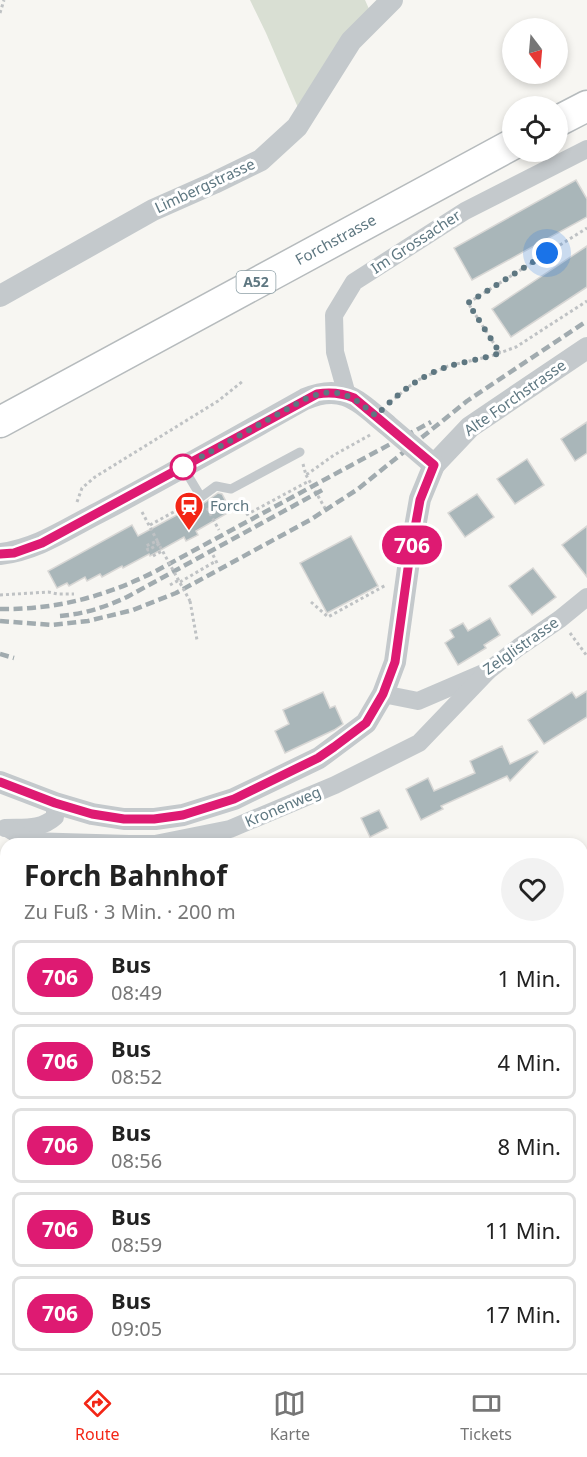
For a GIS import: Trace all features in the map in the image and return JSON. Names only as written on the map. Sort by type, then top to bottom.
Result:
[{"type":"highway","points":[[568,102],[587,92]]},
{"type":"highway","points":[[568,116],[587,106]]},
{"type":"highway","name":"Forchstrasse","points":[[0,407],[502,136]]},
{"type":"highway","name":"Forchstrasse","points":[[0,422],[502,150]]},
{"type":"street","name":"Limbergstrasse","points":[[0,296],[153,210],[261,160],[297,127],[351,41],[392,0]]},
{"type":"street","name":"Im Grossacher","points":[[346,395],[335,352],[334,315],[354,282],[465,210],[587,149]]},
{"type":"street","name":"Alte Forchstrasse","points":[[0,782],[92,814],[124,819],[154,819],[183,815],[234,799],[318,758],[366,723],[383,694],[395,662],[405,584],[420,500],[434,465],[470,427],[587,348]]},
{"type":"street","points":[[0,554],[14,553],[42,543],[317,394],[329,392],[354,398],[434,465]]},
{"type":"street","name":"Zelglistrasse","points":[[383,694],[418,701],[488,671],[587,597]]},
{"type":"street","name":"Kronenweg","points":[[185,838],[230,829],[335,785],[419,743],[488,671]]},
{"type":"street","name":"Kronenweg","points":[[4,829],[39,827],[49,823],[55,817],[55,803]]},
{"type":"street","name":"Kronenweg","points":[[4,829],[21,838]]},
{"type":"lane","points":[[183,467],[201,497],[216,486],[231,489],[300,452]]},
{"type":"path","points":[[0,13],[4,0]]},
{"type":"path","points":[[500,353],[468,303],[587,228]]},
{"type":"path","points":[[381,420],[392,399],[416,381],[448,366],[516,347],[587,301]]},
{"type":"path","points":[[81,522],[77,503],[82,488],[88,482],[218,401],[243,381]]},
{"type":"path","points":[[306,475],[334,455],[364,439]]},
{"type":"path","points":[[300,452],[306,475],[326,510]]},
{"type":"path","points":[[246,515],[309,481]]},
{"type":"path","points":[[150,525],[201,497],[219,530]]},
{"type":"path","points":[[146,518],[159,544],[148,550],[146,546],[157,541],[162,551],[190,601],[196,640]]},
{"type":"path","points":[[153,556],[162,551]]},
{"type":"path","points":[[170,585],[217,563],[213,555]]},
{"type":"path","points":[[311,602],[328,617],[385,585],[405,584]]},
{"type":"path","points":[[0,595],[48,592],[74,594]]},
{"type":"path","points":[[560,619],[587,656]]},
{"type":"shaded area","points":[[250,0],[365,0],[369,9],[299,110],[266,33]]},
{"type":"building","points":[[576,180],[587,199],[587,217],[472,280],[454,248]]},
{"type":"building","points":[[587,246],[587,287],[511,337],[492,309]]},
{"type":"building","points":[[587,422],[587,453],[575,461],[561,439]]},
{"type":"building","points":[[527,459],[544,485],[515,504],[497,479]]},
{"type":"building","points":[[218,493],[222,494],[231,511],[196,531],[198,535],[186,541],[184,537],[150,556],[149,554],[102,577],[100,574],[87,581],[85,577],[69,586],[67,583],[57,588],[48,571],[132,525],[138,536],[199,503],[204,503]]},
{"type":"building","points":[[477,494],[494,517],[465,537],[448,513]]},
{"type":"building","points":[[587,526],[587,577],[562,545]]},
{"type":"building","points":[[351,536],[378,586],[327,613],[300,563]]},
{"type":"building","points":[[533,568],[556,597],[532,615],[509,586]]},
{"type":"building","points":[[490,618],[500,635],[484,645],[486,648],[458,665],[445,643],[454,637],[450,630],[463,623],[468,631]]},
{"type":"building","points":[[587,691],[587,717],[544,744],[528,720],[572,692],[576,698]]},
{"type":"building","points":[[323,692],[330,708],[335,706],[343,724],[285,753],[275,731],[289,724],[283,710]]},
{"type":"building","points":[[502,746],[510,764],[538,752],[510,781],[507,776],[441,806],[443,809],[421,820],[406,789],[428,778],[434,791],[475,773],[470,761]]},
{"type":"building","points":[[379,810],[388,828],[370,837],[361,818]]},
{"type":"railway","points":[[0,621],[52,625],[88,621],[133,610],[176,593],[310,520],[358,489],[467,401],[587,321]]},
{"type":"railway","points":[[0,609],[41,607],[81,600],[138,580],[431,422]]},
{"type":"railway","points":[[60,616],[95,610],[127,597],[326,488]]},
{"type":"railway","points":[[0,654],[14,658]]},
{"type":"bus line","name":"706","points":[[0,554],[14,553],[42,543],[317,394],[329,392],[354,398],[434,465],[420,500],[395,662],[383,694],[366,723],[334,747],[318,758],[234,799],[183,815],[154,819],[124,819],[92,814],[0,782]]},
{"type":"place","name":"Forch","points":[[189,532]]},
{"type":"route","points":[[183,467],[317,394],[329,392],[346,395],[354,398],[376,416],[392,399],[416,381],[448,366],[500,353],[468,303],[547,253]]}]
